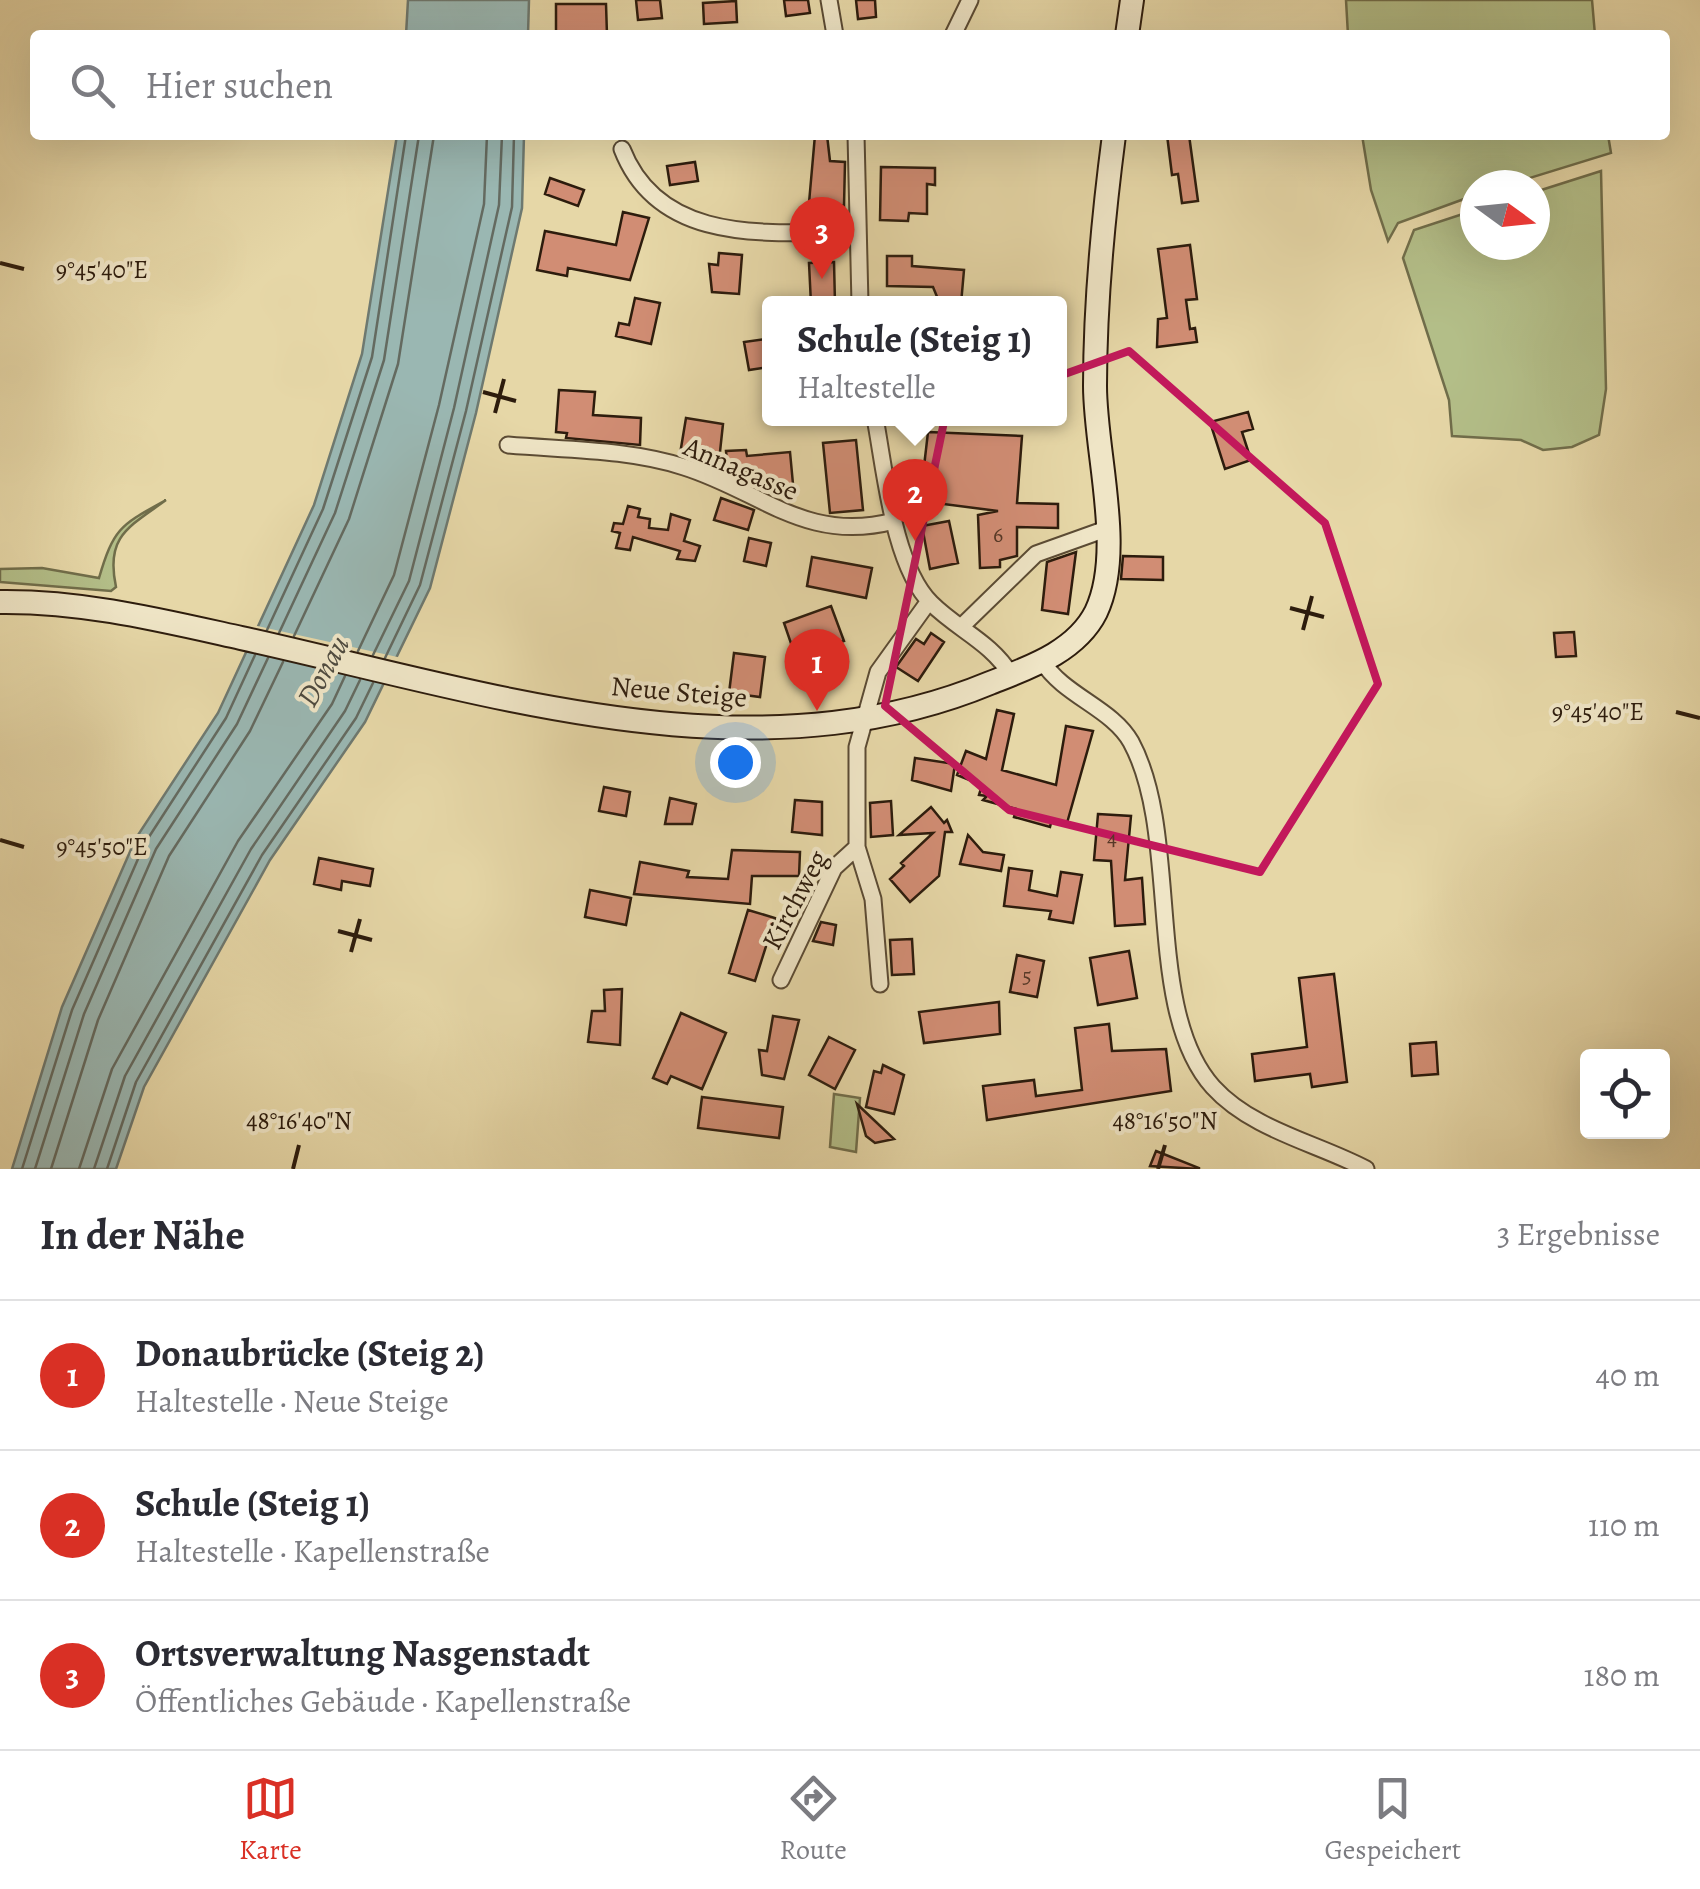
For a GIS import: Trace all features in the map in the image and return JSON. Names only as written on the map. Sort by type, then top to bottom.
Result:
[{"type":"main road","points":[[1128,30],[1132,0]]},
{"type":"main road","name":"Neue Steige","points":[[0,602],[125,612],[622,719],[710,730],[864,718],[968,692],[1012,675],[1042,661],[1080,634],[1095,613],[1104,586],[1106,529],[1095,393],[1096,323],[1114,140]]},
{"type":"street","points":[[829,0],[834,30]]},
{"type":"street","points":[[955,30],[970,0]]},
{"type":"street","points":[[856,140],[860,296]]},
{"type":"street","points":[[622,149],[630,172],[646,191],[707,226],[730,232],[858,232]]},
{"type":"street","points":[[877,426],[894,521],[929,601],[997,651],[1012,675]]},
{"type":"street","name":"Annagasse","points":[[508,445],[626,456],[683,467],[800,522],[866,528],[894,521]]},
{"type":"street","points":[[961,627],[1036,554],[1106,529]]},
{"type":"street","name":"Kirchweg","points":[[880,984],[873,899],[857,848],[854,790],[864,718],[878,672],[929,601]]},
{"type":"street","points":[[1042,661],[1060,685],[1130,739],[1150,794],[1178,1009],[1197,1062],[1212,1086],[1286,1136],[1366,1169]]},
{"type":"street","name":"Kirchweg","points":[[781,980],[834,868],[857,848]]},
{"type":"highlighted area","points":[[1129,351],[1325,523],[1378,684],[1260,872],[1009,810],[885,706],[945,417]]},
{"type":"green space","points":[[1346,0],[1592,0],[1595,30],[1348,30]]},
{"type":"green space","points":[[1363,140],[1609,140],[1611,153],[1550,172],[1460,170],[1460,200],[1398,223],[1388,241],[1371,190]]},
{"type":"green space","points":[[1601,171],[1606,389],[1599,435],[1572,447],[1543,450],[1521,440],[1452,436],[1449,400],[1403,258],[1414,230],[1460,215],[1460,260],[1550,260],[1550,187]]},
{"type":"green space","points":[[166,500],[123,534],[114,556],[116,587],[111,591],[0,582],[0,569],[42,568],[99,578],[109,548],[121,529]]},
{"type":"green space","points":[[834,1094],[860,1098],[856,1152],[830,1147]]},
{"type":"water","points":[[408,0],[529,0],[528,30],[406,30]]},
{"type":"water","name":"Donau","points":[[396,140],[524,140],[522,208],[476,413],[430,588],[365,722],[270,860],[144,1087],[116,1169],[12,1169],[62,1007],[136,838],[218,713],[314,505],[362,354]]},
{"type":"pier","points":[[253,625],[402,658],[389,684],[242,649]]},
{"type":"building","points":[[636,0],[660,0],[662,18],[638,20]]},
{"type":"building","points":[[784,0],[808,0],[810,13],[786,16]]},
{"type":"building","points":[[856,0],[875,0],[876,17],[858,19]]},
{"type":"building","points":[[736,1],[737,22],[704,24],[703,3]]},
{"type":"building","points":[[556,4],[606,4],[607,30],[556,30]]},
{"type":"building","points":[[815,140],[828,140],[830,161],[845,162],[844,206],[809,203]]},
{"type":"building","points":[[1168,140],[1190,140],[1198,201],[1182,203],[1178,174],[1172,175]]},
{"type":"building","points":[[695,162],[698,181],[670,185],[667,166]]},
{"type":"building","points":[[881,167],[935,168],[935,185],[927,184],[927,214],[909,213],[908,221],[880,220]]},
{"type":"building","points":[[550,178],[584,190],[578,206],[545,194]]},
{"type":"building","points":[[623,212],[649,218],[630,280],[568,268],[567,276],[537,270],[545,231],[616,245]]},
{"type":"building","points":[[1190,245],[1197,299],[1186,300],[1190,329],[1195,328],[1197,342],[1157,347],[1158,319],[1167,318],[1158,249]]},
{"type":"building","points":[[719,253],[742,255],[739,294],[712,292],[709,264],[718,265]]},
{"type":"building","points":[[887,256],[912,256],[912,266],[964,270],[962,296],[937,296],[933,287],[887,286]]},
{"type":"building","points":[[834,262],[835,296],[811,296],[809,263]]},
{"type":"building","points":[[635,298],[660,303],[651,344],[616,336],[619,323],[629,325]]},
{"type":"building","points":[[762,340],[762,368],[749,370],[744,342]]},
{"type":"building","points":[[559,390],[595,392],[593,415],[641,418],[640,445],[566,438],[567,433],[556,432]]},
{"type":"building","points":[[1248,412],[1253,429],[1242,432],[1251,460],[1225,469],[1210,422]]},
{"type":"building","points":[[686,418],[723,424],[719,461],[680,454]]},
{"type":"building","points":[[928,432],[1022,436],[1017,503],[1058,504],[1058,528],[1017,527],[1017,556],[1000,560],[1000,567],[980,568],[978,515],[998,511],[920,501]]},
{"type":"building","points":[[856,440],[863,510],[830,513],[823,443]]},
{"type":"building","points":[[746,450],[747,456],[790,452],[793,484],[758,487],[749,482],[748,470],[728,472],[726,451]]},
{"type":"building","points":[[721,498],[754,510],[748,530],[714,520]]},
{"type":"building","points":[[628,506],[640,509],[638,517],[650,519],[649,528],[668,530],[671,514],[690,520],[684,541],[700,546],[695,561],[677,559],[680,551],[633,537],[630,550],[616,548],[620,533],[612,531],[614,523],[623,524]]},
{"type":"building","points":[[949,521],[958,563],[930,569],[922,526]]},
{"type":"building","points":[[749,538],[771,543],[766,566],[744,561]]},
{"type":"building","points":[[1076,552],[1068,614],[1042,610],[1047,562]]},
{"type":"building","points":[[1123,556],[1163,557],[1163,580],[1121,579]]},
{"type":"building","points":[[812,557],[872,568],[866,598],[807,586]]},
{"type":"building","points":[[831,606],[844,641],[796,658],[784,623]]},
{"type":"building","points":[[1574,632],[1576,656],[1556,657],[1554,633]]},
{"type":"building","points":[[931,633],[944,642],[918,681],[896,667],[916,639],[924,644]]},
{"type":"building","points":[[734,653],[765,657],[760,697],[729,693]]},
{"type":"building","points":[[997,710],[1014,714],[1002,770],[1056,785],[1066,726],[1093,731],[1067,823],[1052,819],[1050,827],[1014,817],[1016,809],[983,800],[987,796],[979,795],[982,785],[957,775],[966,751],[986,759]]},
{"type":"building","points":[[915,758],[955,764],[951,791],[912,780]]},
{"type":"building","points":[[604,787],[630,792],[626,816],[599,811]]},
{"type":"building","points":[[670,798],[696,804],[692,824],[665,824]]},
{"type":"building","points":[[795,800],[822,802],[822,835],[792,832]]},
{"type":"building","points":[[891,801],[893,835],[871,837],[870,803]]},
{"type":"building","points":[[931,807],[944,823],[947,820],[952,832],[945,832],[939,876],[910,902],[890,879],[933,833],[899,835]]},
{"type":"building","points":[[1098,814],[1131,816],[1125,880],[1142,878],[1145,924],[1115,926],[1111,861],[1094,860]]},
{"type":"building","points":[[968,835],[983,852],[1004,855],[1001,871],[960,864]]},
{"type":"building","points":[[732,850],[800,852],[799,876],[752,876],[750,904],[634,894],[640,862],[689,871],[687,877],[728,879]]},
{"type":"building","points":[[319,858],[373,869],[370,886],[342,881],[341,890],[314,884]]},
{"type":"building","points":[[1009,868],[1032,871],[1029,890],[1057,896],[1061,872],[1082,875],[1073,923],[1049,919],[1051,911],[1004,906]]},
{"type":"building","points":[[590,890],[631,898],[626,925],[585,917]]},
{"type":"building","points":[[748,910],[775,918],[755,981],[729,973]]},
{"type":"building","points":[[821,922],[836,925],[833,945],[813,941]]},
{"type":"building","points":[[912,939],[914,974],[892,975],[890,940]]},
{"type":"building","points":[[1129,951],[1137,998],[1098,1005],[1090,958]]},
{"type":"building","points":[[1017,955],[1044,961],[1037,997],[1010,992]]},
{"type":"building","points":[[1334,974],[1347,1082],[1312,1087],[1310,1074],[1255,1081],[1252,1054],[1307,1047],[1299,978]]},
{"type":"building","points":[[622,989],[620,1045],[588,1042],[592,1011],[605,1011],[604,990]]},
{"type":"building","points":[[999,1002],[1000,1034],[924,1043],[919,1012]]},
{"type":"building","points":[[681,1013],[726,1033],[702,1089],[671,1076],[667,1084],[653,1078]]},
{"type":"building","points":[[773,1016],[799,1020],[784,1079],[762,1075],[759,1050],[767,1051]]},
{"type":"building","points":[[1109,1024],[1112,1051],[1166,1049],[1171,1091],[987,1120],[983,1086],[1034,1080],[1036,1096],[1082,1090],[1075,1028]]},
{"type":"building","points":[[829,1037],[855,1050],[835,1089],[809,1075]]},
{"type":"building","points":[[1436,1042],[1438,1074],[1412,1076],[1410,1044]]},
{"type":"building","points":[[883,1065],[904,1075],[894,1114],[866,1107],[874,1071],[881,1073]]},
{"type":"building","points":[[702,1097],[783,1107],[779,1138],[698,1128]]},
{"type":"building","points":[[857,1104],[894,1139],[875,1143],[866,1136]]},
{"type":"building","points":[[1156,1151],[1199,1168],[1199,1169],[1150,1166]]},
{"type":"place","name":"Ortsverwaltung Nasgenstadt","points":[[822,279]]},
{"type":"place","name":"Schule (Steig 1)","points":[[915,541]]},
{"type":"place","name":"Donaubrücke (Steig 2)","points":[[817,711]]}]
